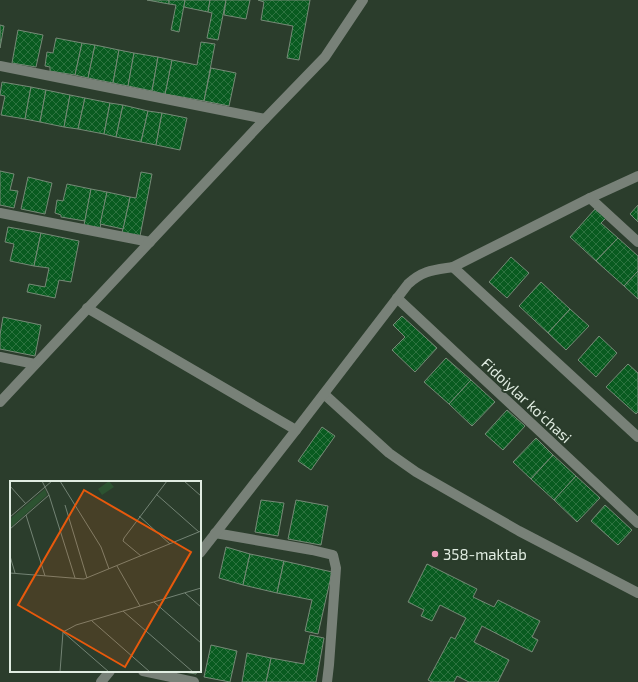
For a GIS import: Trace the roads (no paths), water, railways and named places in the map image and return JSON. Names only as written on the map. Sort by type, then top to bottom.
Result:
[{"type":"street","points":[[0,402],[325,57],[363,0]]},
{"type":"street","points":[[0,66],[265,119]]},
{"type":"street","points":[[201,552],[408,284],[421,274],[433,270],[453,267],[590,198],[638,176]]},
{"type":"street","points":[[590,198],[638,242]]},
{"type":"street","points":[[0,213],[150,242]]},
{"type":"street","points":[[453,267],[638,437]]},
{"type":"street","name":"Fidoiylar ko'chasi","points":[[397,298],[638,523]]},
{"type":"street","points":[[87,308],[296,430]]},
{"type":"street","points":[[0,357],[35,364]]},
{"type":"street","points":[[324,394],[389,453],[416,472],[519,531],[638,593]]},
{"type":"street","points":[[215,533],[333,555],[336,568],[327,682]]},
{"type":"street","points":[[101,682],[109,672]]},
{"type":"street","points":[[147,672],[194,682]]},
{"type":"place","name":"358-maktab","points":[[435,554]]}]
